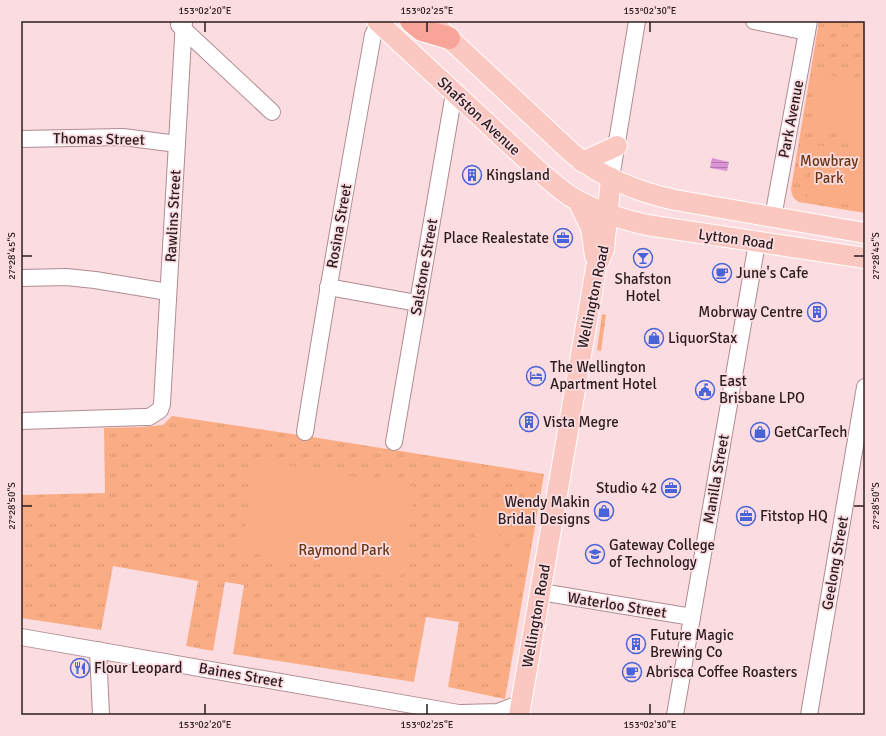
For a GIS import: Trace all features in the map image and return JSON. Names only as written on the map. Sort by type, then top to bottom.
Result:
[{"type":"highway","points":[[411,21],[422,30],[449,38]]},
{"type":"main road","points":[[430,21],[582,162],[612,178]]},
{"type":"main road","name":"Shafston Avenue","points":[[378,22],[568,195],[608,214]]},
{"type":"main road","points":[[582,162],[617,146]]},
{"type":"main road","name":"Lytton Road","points":[[612,178],[657,197],[865,233]]},
{"type":"main road","name":"Wellington Road","points":[[520,709],[596,268],[604,249],[612,178]]},
{"type":"main road","points":[[578,200],[587,216],[592,232],[596,268]]},
{"type":"main road","name":"Lytton Road","points":[[608,214],[628,221],[647,225],[757,243],[865,258]]},
{"type":"street","name":"Wellington Road","points":[[612,178],[637,21]]},
{"type":"street","points":[[754,21],[808,26]]},
{"type":"street","name":"Rosina Street","points":[[305,432],[328,287],[374,32],[378,22]]},
{"type":"street","points":[[181,24],[272,112]]},
{"type":"street","name":"Rawlins Street","points":[[21,421],[149,417],[160,410],[162,404],[177,144],[181,24]]},
{"type":"street","name":"Park Avenue","points":[[773,217],[808,26]]},
{"type":"street","name":"Salstone Street","points":[[394,442],[454,92]]},
{"type":"street","name":"Thomas Street","points":[[21,139],[123,137],[177,144]]},
{"type":"street","name":"Manilla Street","points":[[676,715],[757,243]]},
{"type":"street","points":[[21,278],[66,277],[88,279],[168,292]]},
{"type":"street","points":[[328,287],[417,303]]},
{"type":"street","name":"Geelong Street","points":[[809,715],[865,387]]},
{"type":"street","name":"Waterloo Street","points":[[541,592],[692,617]]},
{"type":"street","name":"Baines Street","points":[[21,637],[466,714],[520,709]]},
{"type":"street","points":[[98,650],[101,715]]},
{"type":"green space","name":"Mowbray Park","points":[[819,21],[865,21],[865,213],[799,202],[794,198],[791,189]]},
{"type":"green space","points":[[820,73],[865,82],[865,139],[811,129]]},
{"type":"green space","points":[[816,145],[865,153],[865,208],[807,198]]},
{"type":"green space","points":[[602,314],[606,315],[601,351],[597,350]]},
{"type":"green space","name":"Raymond Park","points":[[172,416],[544,474],[505,699],[448,687],[459,622],[426,617],[414,682],[233,654],[244,585],[225,582],[213,651],[186,646],[198,581],[113,566],[101,630],[21,618],[21,495],[105,493],[104,428],[163,425]]},
{"type":"green space","points":[[256,460],[416,487],[400,578],[241,551]]},
{"type":"green space","points":[[478,511],[502,514],[497,553],[473,551]]},
{"type":"green space","points":[[513,542],[522,543],[529,548],[527,558],[525,560],[508,557],[509,546]]},
{"type":"shaded area","points":[[712,158],[729,162],[727,171],[710,168]]},
{"type":"place","name":"Kingsland","points":[[472,175]]},
{"type":"place","name":"Place Realestate","points":[[563,238]]},
{"type":"place","name":"Shafston Hotel","points":[[643,258]]},
{"type":"place","name":"June's Cafe","points":[[722,273]]},
{"type":"place","name":"Mobrway Centre","points":[[817,312]]},
{"type":"place","name":"LiquorStax","points":[[654,338]]},
{"type":"place","name":"The Wellington Apartment Hotel","points":[[536,376]]},
{"type":"place","name":"East Brisbane LPO","points":[[705,390]]},
{"type":"place","name":"Vista Megre","points":[[529,422]]},
{"type":"place","name":"GetCarTech","points":[[760,432]]},
{"type":"place","name":"Studio 42","points":[[671,488]]},
{"type":"place","name":"Wendy Makin Bridal Designs","points":[[604,511]]},
{"type":"place","name":"Fitstop HQ","points":[[746,516]]},
{"type":"place","name":"Gateway College of Technology","points":[[595,554]]},
{"type":"place","name":"Future Magic Brewing Co","points":[[636,644]]},
{"type":"place","name":"Flour Leopard","points":[[80,668]]},
{"type":"place","name":"Abrisca Coffee Roasters","points":[[632,672]]}]
